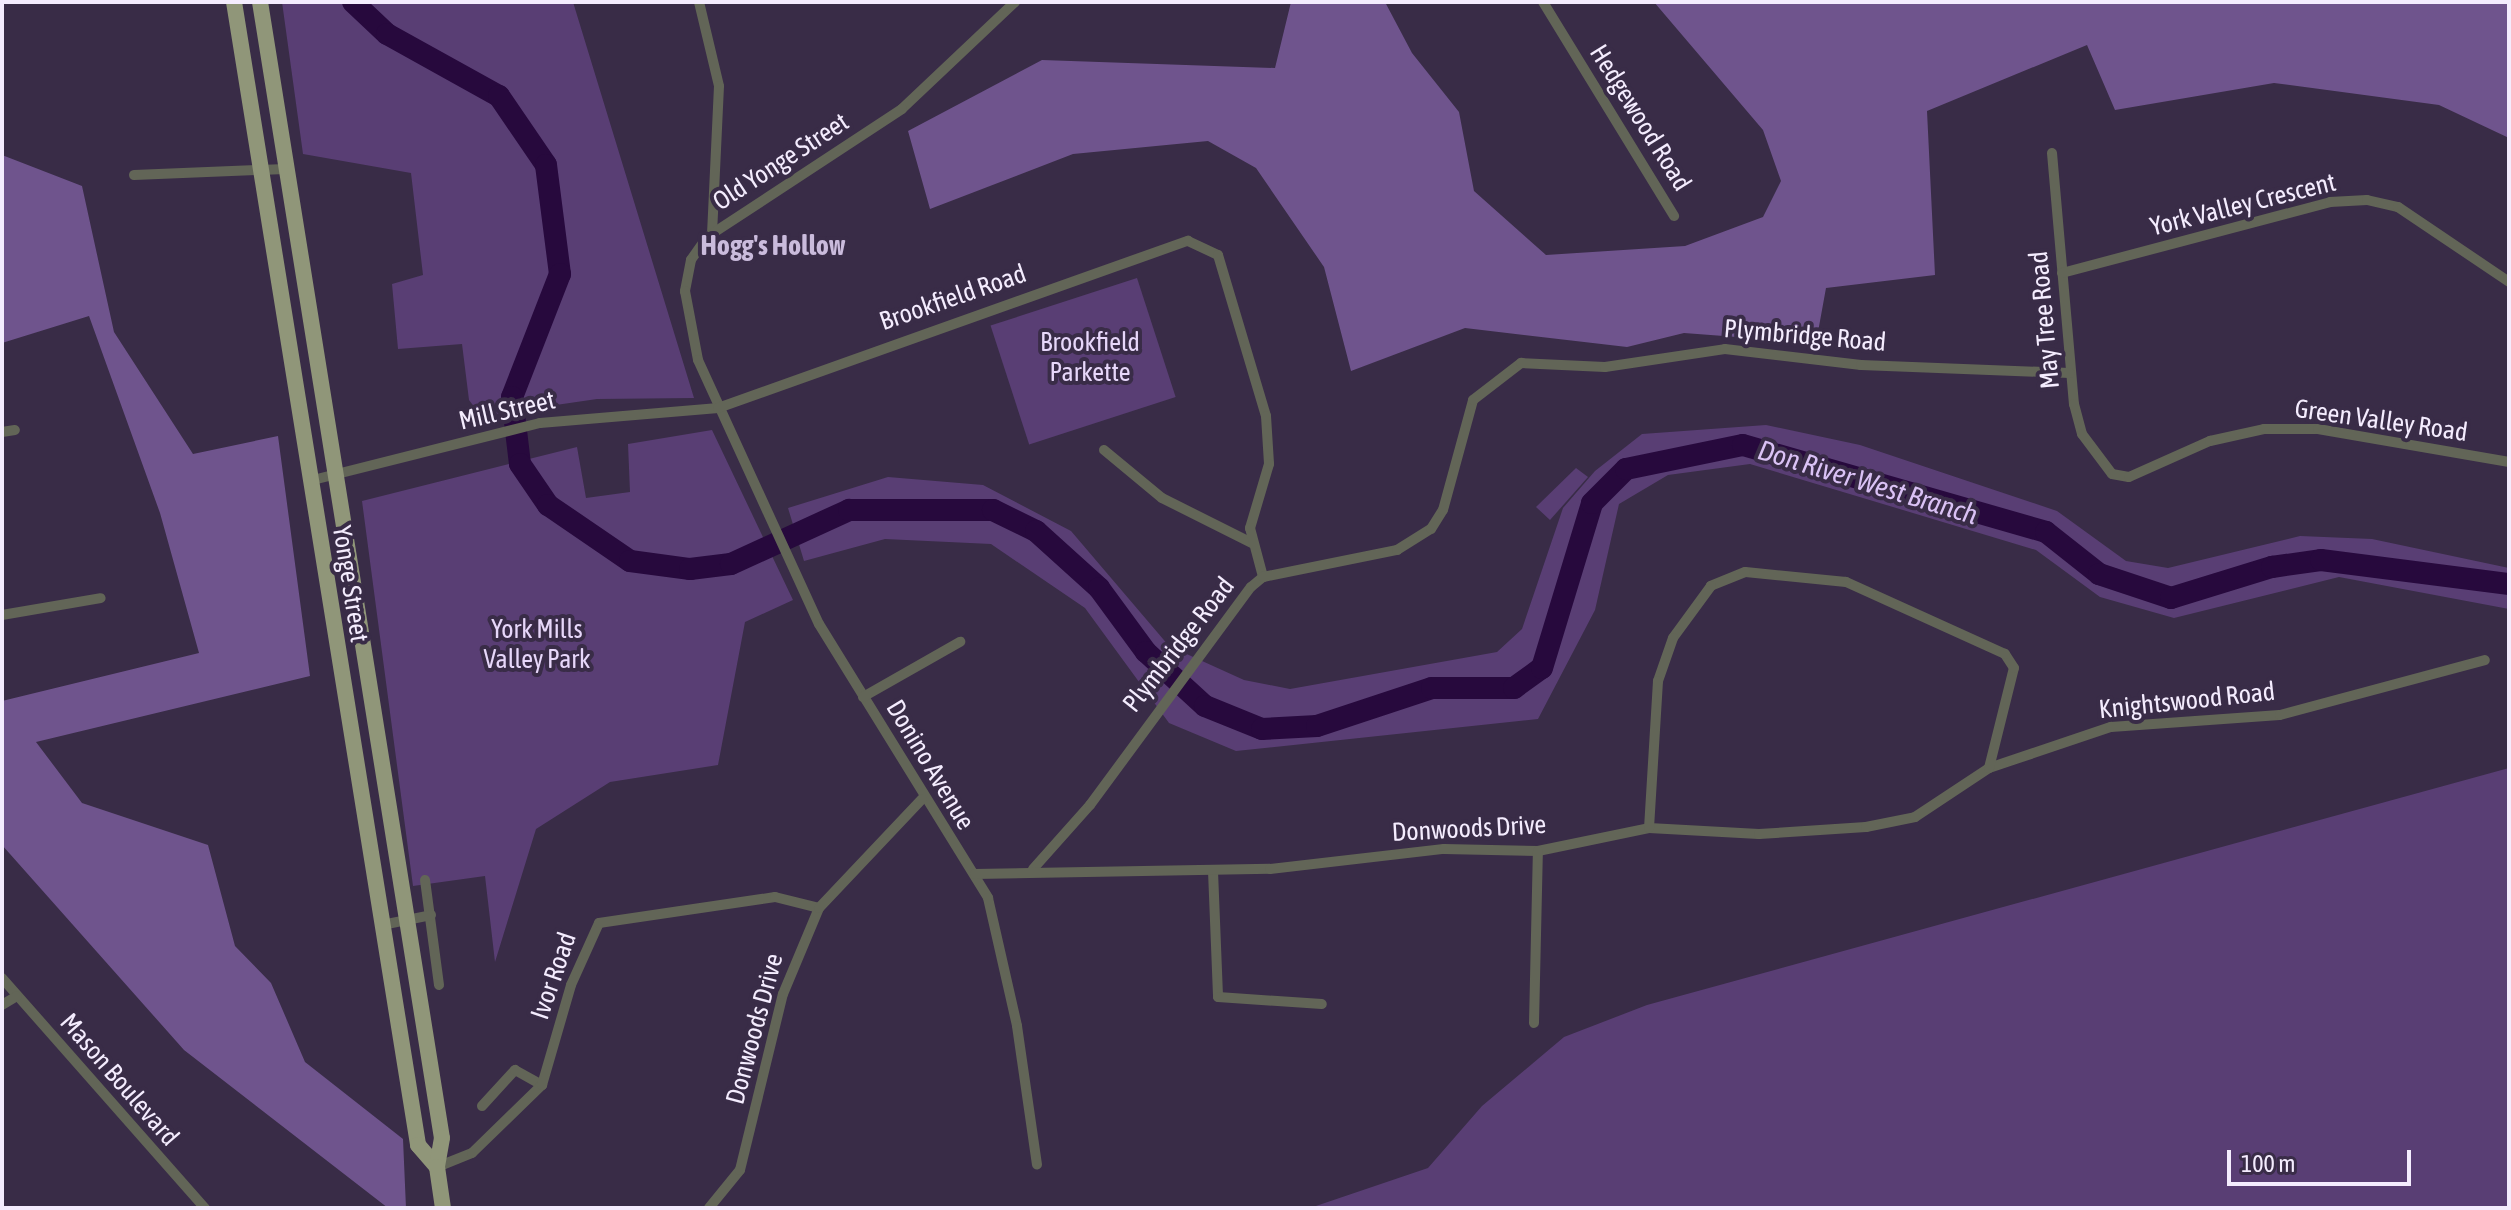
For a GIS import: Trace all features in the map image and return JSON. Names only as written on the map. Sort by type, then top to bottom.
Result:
[{"type":"main road","name":"Yonge Street","points":[[261,6],[331,477],[403,921],[442,1138],[437,1167],[443,1208]]},
{"type":"main road","name":"Yonge Street","points":[[235,7],[418,1145],[437,1167]]},
{"type":"street","points":[[699,2],[719,86],[712,232]]},
{"type":"street","name":"Old Yonge Street","points":[[718,408],[693,345],[685,291],[691,260],[712,232],[902,109],[1015,2]]},
{"type":"street","name":"Hedgewood Road","points":[[1543,2],[1674,216]]},
{"type":"street","name":"May Tree Road","points":[[2052,153],[2070,373],[2082,434],[2112,474]]},
{"type":"street","points":[[134,175],[285,169]]},
{"type":"street","name":"York Valley Crescent","points":[[2062,273],[2330,202],[2367,200],[2398,207],[2509,282]]},
{"type":"street","name":"Brookfield Road","points":[[718,408],[993,305],[1188,241],[1206,243],[1218,255],[1266,416],[1269,464],[1252,543]]},
{"type":"street","name":"Plymbridge Road","points":[[1033,869],[1206,643],[1263,577],[1417,542],[1443,510],[1473,400],[1521,363],[1605,367],[1725,349],[1861,365],[2070,373]]},
{"type":"street","name":"Mill Street","points":[[309,481],[540,423],[718,408]]},
{"type":"street","name":"Donino Avenue","points":[[718,408],[786,549],[863,697],[922,799],[975,874],[1017,1026],[1037,1165]]},
{"type":"street","name":"Green Valley Road","points":[[2112,474],[2129,477],[2210,441],[2264,429],[2318,429],[2509,462]]},
{"type":"street","points":[[2,432],[15,430]]},
{"type":"street","points":[[1104,450],[1162,498],[1252,543],[1263,577]]},
{"type":"street","points":[[1649,828],[1658,681],[1681,624],[1711,586],[1745,572],[1846,582],[2005,654],[2014,668],[1989,768]]},
{"type":"street","points":[[2,615],[101,598]]},
{"type":"street","points":[[863,697],[960,642]]},
{"type":"street","name":"Knightswood Road","points":[[1989,768],[2111,727],[2280,715],[2485,660]]},
{"type":"street","name":"Donwoods Drive","points":[[975,874],[1033,869],[1213,871],[1444,849],[1538,851],[1649,828],[1759,834],[1866,827],[1915,817],[1989,768]]},
{"type":"street","name":"Donwoods Drive","points":[[709,1208],[740,1170],[783,994],[819,908],[922,799]]},
{"type":"street","points":[[1534,1023],[1538,851]]},
{"type":"street","points":[[1213,871],[1218,997],[1322,1004]]},
{"type":"street","points":[[425,880],[439,985]]},
{"type":"street","name":"Ivor Road","points":[[437,1167],[472,1153],[542,1085],[571,985],[599,923],[775,897],[819,908]]},
{"type":"street","points":[[382,925],[431,915]]},
{"type":"street","name":"Mason Boulevard","points":[[2,978],[205,1208]]},
{"type":"street","points":[[2,1005],[17,996]]},
{"type":"street","points":[[482,1106],[515,1070],[542,1085]]},
{"type":"green space","points":[[282,2],[573,2],[694,398],[597,399],[481,416],[469,400],[462,344],[398,349],[392,284],[423,275],[411,173],[303,154]]},
{"type":"green space","name":"Brookfield Parkette","points":[[1137,278],[1176,397],[1029,444],[991,326]]},
{"type":"green space","points":[[1766,425],[1860,445],[2057,511],[2126,561],[2168,568],[2300,536],[2372,539],[2509,568],[2509,609],[2339,577],[2174,618],[2100,597],[2036,550],[1750,464],[1668,475],[1619,504],[1595,610],[1538,719],[1236,751],[1169,723],[1085,608],[991,544],[885,539],[804,561],[788,508],[888,477],[983,485],[1071,531],[1169,646],[1244,680],[1290,689],[1497,652],[1522,629],[1563,508],[1595,471],[1642,434]]},
{"type":"green space","name":"York Mills Valley Park","points":[[712,430],[793,600],[745,622],[718,765],[610,782],[536,829],[495,962],[485,876],[413,886],[362,501],[577,447],[586,498],[630,492],[628,444]]},
{"type":"green space","points":[[1576,468],[1588,477],[1550,520],[1536,507]]},
{"type":"green space","points":[[2509,768],[2509,1208],[1310,1208],[1428,1168],[1482,1106],[1564,1037],[1647,1005]]},
{"type":"shaded area","points":[[1291,2],[1385,2],[1412,53],[1459,112],[1474,191],[1546,255],[1685,246],[1763,217],[1781,181],[1763,130],[1654,2],[2509,2],[2509,138],[2439,105],[2274,83],[2115,110],[2087,45],[1927,111],[1935,275],[1826,288],[1816,343],[1684,333],[1627,347],[1465,328],[1351,371],[1324,267],[1256,168],[1208,141],[1073,154],[930,209],[908,131],[1042,60],[1275,68]]},
{"type":"shaded area","points":[[2,155],[82,186],[114,332],[193,454],[278,436],[310,676],[36,742],[82,803],[208,845],[235,946],[271,983],[305,1062],[403,1139],[406,1208],[388,1208],[184,1050],[2,845],[2,701],[199,653],[160,513],[89,316],[2,343]]},
{"type":"waterway","name":"Don River West Branch","points":[[353,2],[387,34],[499,96],[546,165],[560,274],[512,397],[520,464],[548,505],[630,561],[690,569],[731,564],[849,510],[993,510],[1036,531],[1099,588],[1146,652],[1205,706],[1262,729],[1317,726],[1432,688],[1514,688],[1542,668],[1592,503],[1626,469],[1743,445],[2046,532],[2099,574],[2171,598],[2272,567],[2321,560],[2509,584]]},
{"type":"district","name":"Hogg's Hollow","points":[[773,245]]}]
